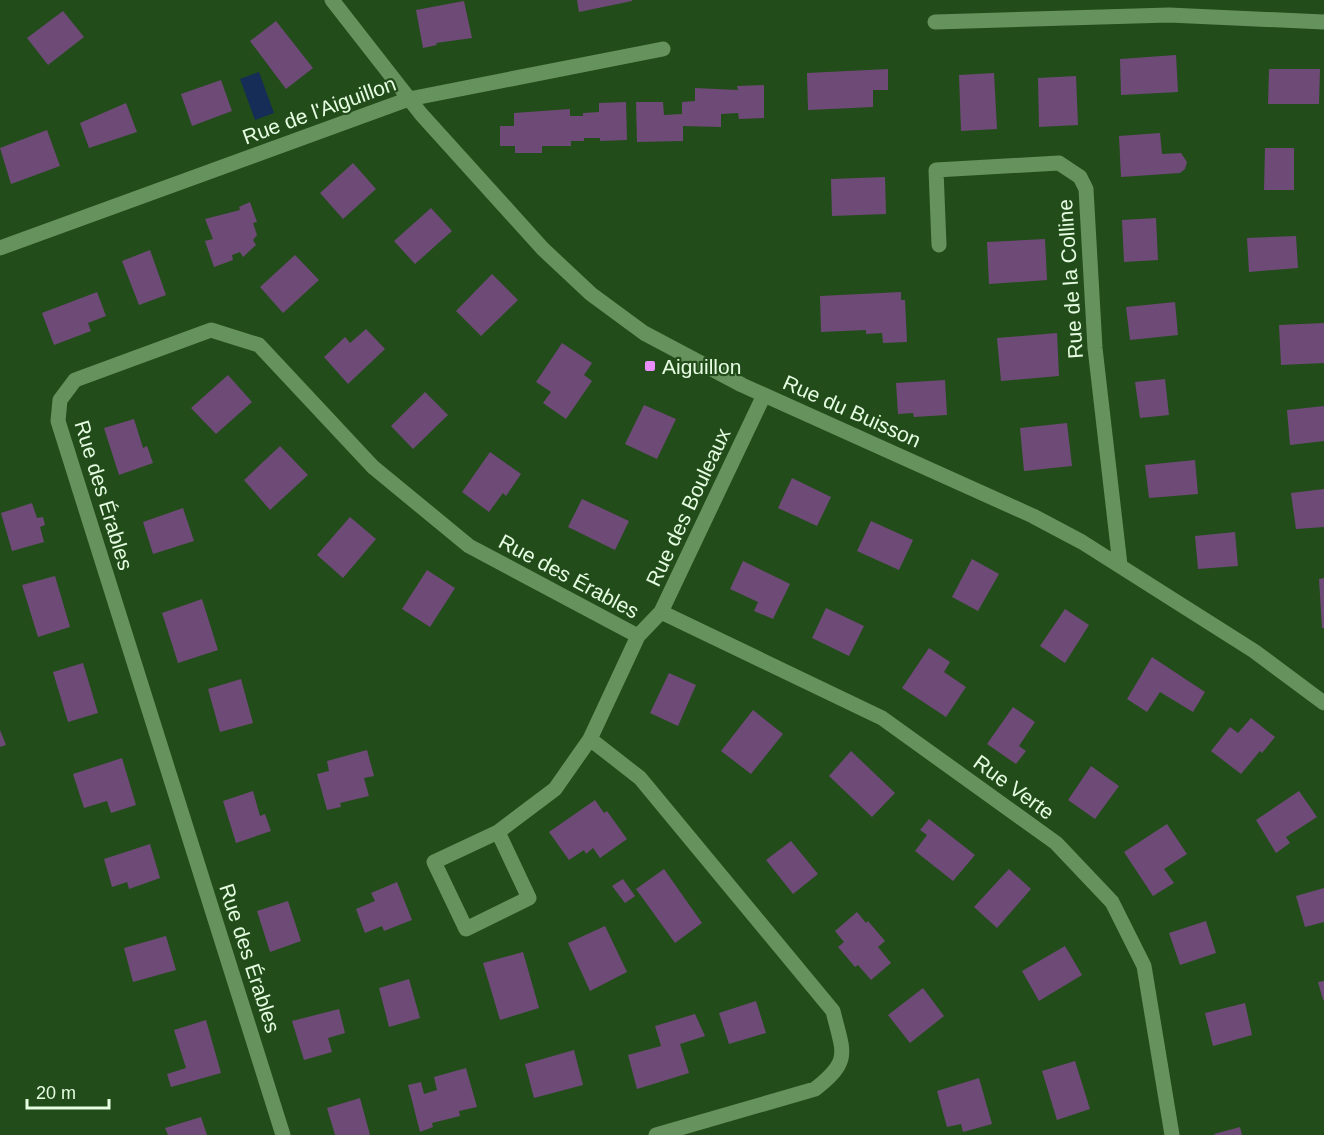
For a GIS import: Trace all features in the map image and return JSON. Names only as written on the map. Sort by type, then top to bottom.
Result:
[{"type":"street","name":"Rue du Buisson","points":[[332,0],[409,99],[543,249],[591,294],[675,352],[764,395],[1033,516],[1120,565],[1254,651],[1324,703]]},
{"type":"street","points":[[1160,0],[1169,15]]},
{"type":"street","points":[[935,22],[1169,15],[1324,22]]},
{"type":"street","name":"Rue de l'Aiguillon","points":[[0,248],[409,99],[663,49]]},
{"type":"street","name":"Rue de la Colline","points":[[939,245],[936,170],[1059,163],[1080,177],[1086,189],[1095,348],[1120,565]]},
{"type":"street","name":"Rue des Érables","points":[[283,1135],[58,421],[60,400],[75,380],[211,330],[259,345],[373,468],[469,546],[638,636]]},
{"type":"street","name":"Rue des Bouleaux","points":[[498,832],[530,898],[466,929],[434,862],[498,832],[555,789],[590,740],[638,636],[661,612],[764,395]]},
{"type":"street","name":"Rue Verte","points":[[661,612],[882,718],[1056,843],[1112,902],[1144,966],[1167,1133]]},
{"type":"street","points":[[590,740],[640,778],[833,1011],[844,1054],[836,1073],[815,1089],[656,1135]]},
{"type":"water","points":[[259,72],[274,113],[255,120],[240,79]]},
{"type":"building","points":[[577,0],[632,0],[632,1],[579,12]]},
{"type":"building","points":[[464,1],[472,38],[436,43],[437,45],[423,48],[416,10]]},
{"type":"building","points":[[63,11],[84,37],[48,65],[27,38]]},
{"type":"building","points":[[276,21],[313,68],[286,89],[250,41]]},
{"type":"building","points":[[1176,55],[1178,92],[1121,95],[1120,59]]},
{"type":"building","points":[[888,69],[888,90],[873,90],[873,107],[808,110],[807,73]]},
{"type":"building","points":[[1269,69],[1320,69],[1319,104],[1268,104]]},
{"type":"building","points":[[994,73],[997,129],[961,131],[959,75]]},
{"type":"building","points":[[1076,76],[1078,125],[1039,127],[1038,78]]},
{"type":"building","points":[[221,80],[232,111],[192,126],[181,94]]},
{"type":"building","points":[[764,85],[764,118],[739,119],[738,113],[721,114],[721,127],[683,126],[683,141],[637,142],[636,102],[663,102],[664,115],[682,114],[682,102],[695,101],[695,88],[738,90],[737,86]]},
{"type":"building","points":[[626,102],[627,140],[600,141],[600,138],[584,138],[584,141],[571,141],[571,146],[542,146],[542,153],[515,153],[515,146],[500,146],[500,126],[514,126],[514,113],[570,109],[570,116],[583,116],[583,113],[599,112],[599,103]]},
{"type":"building","points":[[126,103],[137,132],[89,148],[80,123]]},
{"type":"building","points":[[47,130],[60,166],[11,184],[0,148]]},
{"type":"building","points":[[1160,133],[1162,154],[1181,153],[1187,162],[1185,169],[1180,173],[1121,177],[1119,136]]},
{"type":"building","points":[[1265,148],[1294,148],[1294,190],[1264,190]]},
{"type":"building","points":[[353,163],[376,189],[343,219],[320,193]]},
{"type":"building","points":[[885,177],[886,214],[832,216],[831,179]]},
{"type":"building","points":[[250,202],[257,222],[253,223],[257,235],[253,240],[256,245],[243,257],[240,252],[232,255],[233,260],[214,267],[205,241],[213,239],[205,219],[240,210],[239,207]]},
{"type":"building","points":[[431,208],[452,231],[415,264],[394,241]]},
{"type":"building","points":[[1156,218],[1158,260],[1124,262],[1122,220]]},
{"type":"building","points":[[1296,236],[1298,268],[1249,272],[1247,238]]},
{"type":"building","points":[[1045,239],[1047,280],[989,284],[987,242]]},
{"type":"building","points":[[150,250],[166,295],[139,305],[122,261]]},
{"type":"building","points":[[295,255],[319,280],[283,313],[260,287]]},
{"type":"building","points":[[492,274],[518,300],[481,336],[456,311]]},
{"type":"building","points":[[97,292],[106,316],[88,323],[91,331],[54,345],[42,313]]},
{"type":"building","points":[[901,292],[901,300],[905,300],[907,342],[883,343],[882,333],[866,334],[866,330],[821,332],[820,296]]},
{"type":"building","points":[[1175,302],[1178,335],[1130,340],[1126,307]]},
{"type":"building","points":[[1324,323],[1324,363],[1281,365],[1279,325]]},
{"type":"building","points":[[366,329],[385,349],[348,384],[324,357],[345,337],[350,343]]},
{"type":"building","points":[[1057,333],[1059,376],[1001,381],[997,338]]},
{"type":"building","points":[[562,343],[592,363],[584,375],[592,381],[566,419],[543,403],[551,392],[536,382]]},
{"type":"building","points":[[228,375],[252,402],[216,434],[191,408]]},
{"type":"building","points":[[1165,379],[1169,415],[1140,418],[1135,382]]},
{"type":"building","points":[[945,380],[947,415],[914,417],[913,413],[898,414],[896,383]]},
{"type":"building","points":[[425,392],[448,415],[413,449],[391,426]]},
{"type":"building","points":[[644,405],[676,419],[657,459],[625,444]]},
{"type":"building","points":[[1324,406],[1324,441],[1290,445],[1287,410]]},
{"type":"building","points":[[134,419],[143,448],[147,446],[153,463],[119,475],[104,428]]},
{"type":"building","points":[[1067,423],[1072,466],[1024,471],[1020,428]]},
{"type":"building","points":[[280,446],[308,475],[270,510],[244,480]]},
{"type":"building","points":[[490,452],[521,474],[506,496],[503,493],[489,512],[462,492]]},
{"type":"building","points":[[1195,460],[1198,494],[1149,498],[1145,465]]},
{"type":"building","points":[[792,478],[831,497],[817,526],[778,508]]},
{"type":"building","points":[[1324,489],[1324,527],[1296,529],[1291,493]]},
{"type":"building","points":[[582,499],[629,521],[615,550],[568,527]]},
{"type":"building","points":[[32,503],[37,518],[43,517],[45,525],[40,527],[44,542],[12,551],[1,513]]},
{"type":"building","points":[[183,508],[194,541],[153,554],[143,522]]},
{"type":"building","points":[[350,517],[376,539],[343,578],[317,555]]},
{"type":"building","points":[[871,521],[913,540],[899,570],[857,551]]},
{"type":"building","points":[[1235,532],[1238,566],[1198,569],[1195,536]]},
{"type":"building","points":[[972,559],[999,574],[978,611],[952,597]]},
{"type":"building","points":[[743,561],[790,584],[773,619],[754,611],[758,602],[730,589]]},
{"type":"building","points":[[427,570],[455,588],[430,627],[402,609]]},
{"type":"building","points":[[55,576],[70,627],[38,637],[22,585]]},
{"type":"building","points":[[1324,578],[1324,628],[1322,628],[1319,579]]},
{"type":"building","points":[[202,599],[218,650],[178,663],[162,613]]},
{"type":"building","points":[[826,608],[864,626],[849,656],[812,638]]},
{"type":"building","points":[[1065,609],[1089,625],[1065,663],[1040,646]]},
{"type":"building","points":[[929,648],[950,662],[944,672],[966,687],[946,717],[902,688]]},
{"type":"building","points":[[1152,657],[1205,692],[1193,712],[1160,692],[1147,712],[1127,699]]},
{"type":"building","points":[[83,663],[98,713],[68,722],[53,672]]},
{"type":"building","points":[[669,673],[696,685],[678,726],[650,713]]},
{"type":"building","points":[[241,679],[253,723],[220,732],[208,689]]},
{"type":"building","points":[[1013,707],[1035,722],[1019,746],[1026,751],[1016,764],[987,744]]},
{"type":"building","points":[[753,710],[783,734],[751,774],[721,751]]},
{"type":"building","points":[[1251,718],[1275,737],[1241,774],[1211,751],[1230,727],[1238,733]]},
{"type":"building","points":[[0,730],[6,745],[0,747]]},
{"type":"building","points":[[367,750],[374,776],[364,778],[369,796],[340,803],[341,807],[327,810],[317,774],[329,771],[327,761]]},
{"type":"building","points":[[851,751],[895,793],[872,817],[829,776]]},
{"type":"building","points":[[122,758],[136,805],[111,813],[107,801],[84,808],[73,774]]},
{"type":"building","points":[[1091,766],[1119,786],[1095,819],[1068,800]]},
{"type":"building","points":[[253,791],[260,816],[265,814],[271,831],[236,843],[223,801]]},
{"type":"building","points":[[1299,791],[1317,817],[1286,837],[1290,843],[1276,853],[1256,820]]},
{"type":"building","points":[[595,800],[604,813],[607,811],[627,839],[600,858],[593,848],[586,854],[584,850],[569,860],[549,832]]},
{"type":"building","points":[[929,819],[975,855],[953,881],[915,851],[927,835],[920,830]]},
{"type":"building","points":[[1167,824],[1187,854],[1164,869],[1174,883],[1153,896],[1124,852]]},
{"type":"building","points":[[791,841],[818,874],[793,894],[766,860]]},
{"type":"building","points":[[150,844],[160,878],[129,889],[127,882],[112,887],[104,859]]},
{"type":"building","points":[[664,869],[702,923],[675,943],[636,889]]},
{"type":"building","points":[[1009,869],[1031,889],[997,928],[974,907]]},
{"type":"building","points":[[623,879],[635,896],[625,903],[612,886]]},
{"type":"building","points":[[397,882],[412,920],[384,931],[382,926],[365,933],[356,909],[375,901],[371,893]]},
{"type":"building","points":[[1324,888],[1324,922],[1305,927],[1296,896]]},
{"type":"building","points":[[288,901],[301,941],[270,952],[257,911]]},
{"type":"building","points":[[857,912],[885,941],[878,947],[891,963],[871,980],[858,965],[855,967],[838,947],[844,942],[835,931]]},
{"type":"building","points":[[1206,921],[1216,953],[1180,965],[1169,933]]},
{"type":"building","points":[[605,926],[627,972],[590,991],[568,943]]},
{"type":"building","points":[[166,936],[176,970],[133,982],[124,948]]},
{"type":"building","points":[[1065,946],[1082,975],[1039,1001],[1022,971]]},
{"type":"building","points":[[523,952],[539,1008],[500,1020],[483,963]]},
{"type":"building","points":[[409,979],[420,1018],[389,1027],[379,988]]},
{"type":"building","points":[[1324,981],[1324,1000],[1323,1000],[1318,982]]},
{"type":"building","points":[[923,988],[944,1016],[910,1043],[888,1015]]},
{"type":"building","points":[[756,1001],[766,1033],[729,1044],[719,1013]]},
{"type":"building","points":[[1245,1003],[1252,1035],[1213,1046],[1205,1013]]},
{"type":"building","points":[[339,1009],[345,1033],[328,1038],[332,1052],[304,1060],[292,1021]]},
{"type":"building","points":[[695,1014],[705,1036],[680,1044],[689,1073],[637,1089],[628,1055],[661,1046],[655,1026]]},
{"type":"building","points":[[206,1020],[221,1073],[171,1087],[167,1074],[186,1068],[174,1030]]},
{"type":"building","points":[[574,1050],[583,1085],[534,1098],[525,1064]]},
{"type":"building","points":[[1075,1061],[1090,1109],[1057,1120],[1042,1071]]},
{"type":"building","points":[[466,1068],[477,1107],[459,1111],[460,1116],[432,1123],[433,1127],[420,1132],[408,1085],[421,1082],[424,1094],[437,1090],[434,1077]]},
{"type":"building","points":[[979,1078],[992,1124],[963,1132],[961,1124],[947,1127],[937,1091]]},
{"type":"building","points":[[360,1098],[370,1135],[335,1135],[327,1108]]},
{"type":"building","points":[[201,1117],[207,1135],[168,1135],[165,1128]]},
{"type":"building","points":[[1240,1127],[1242,1135],[1214,1134]]},
{"type":"place","name":"Aiguillon","points":[[650,366]]}]
